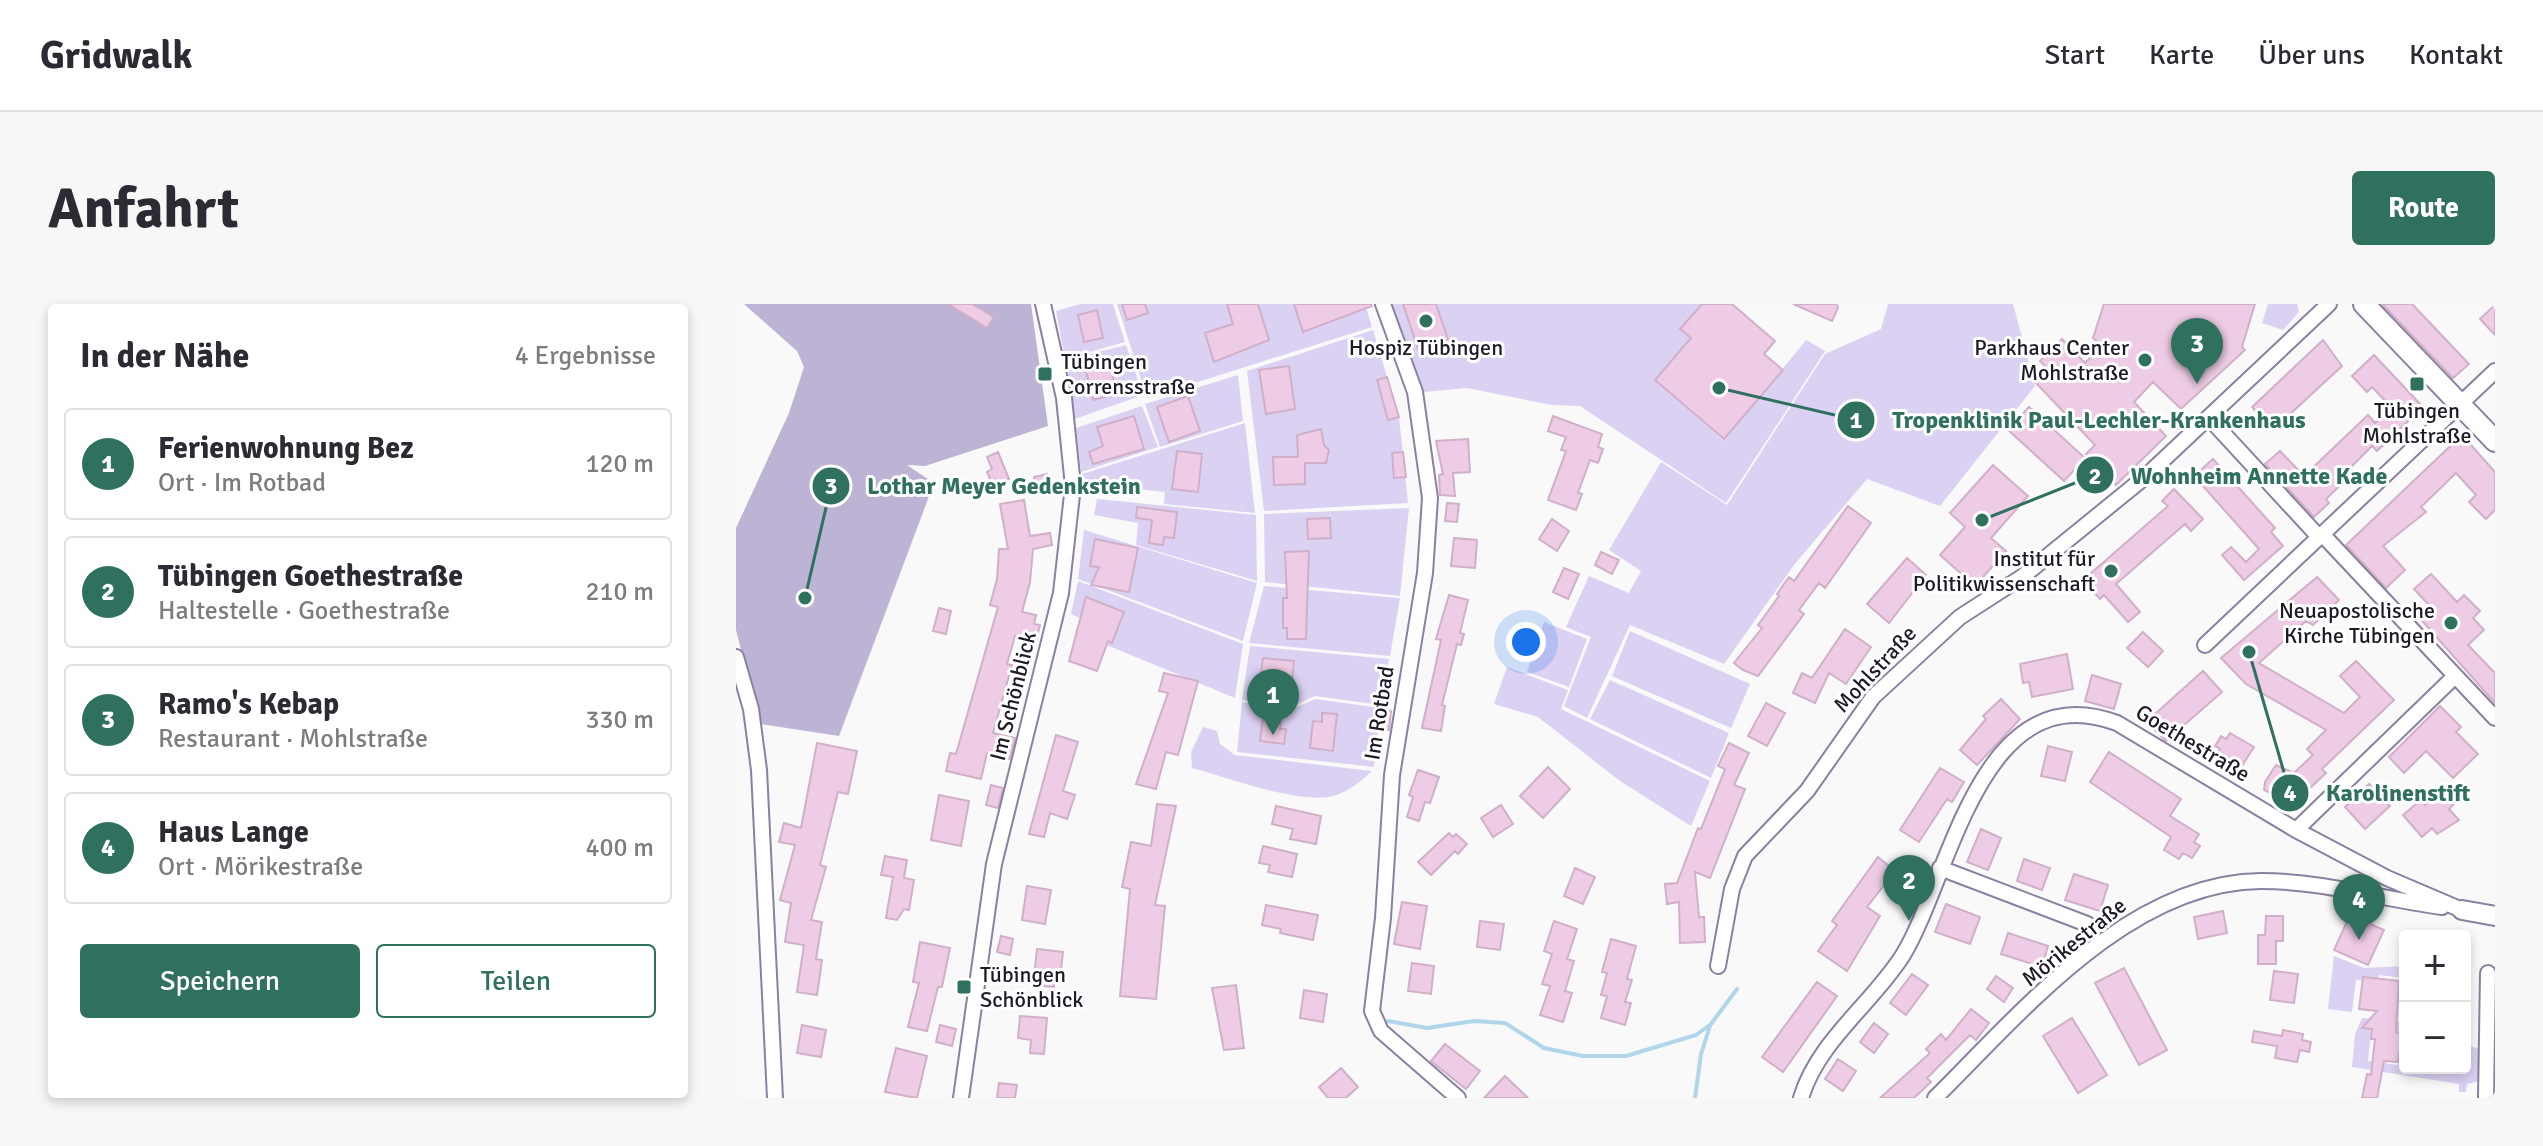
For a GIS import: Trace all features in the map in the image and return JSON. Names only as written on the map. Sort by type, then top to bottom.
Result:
[{"type":"main road","points":[[2364,304],[2495,441]]},
{"type":"street","name":"Im Schönblick","points":[[961,1098],[994,864],[1061,593],[1073,486],[1066,411],[1043,304]]},
{"type":"street","name":"Mohlstraße","points":[[1718,966],[1732,889],[1745,856],[1807,791],[1873,697],[1948,627],[2081,532],[2210,419],[2329,304]]},
{"type":"street","name":"Im Rotbad","points":[[1385,310],[1418,410],[1429,485],[1429,542],[1393,764],[1384,907],[1372,1011],[1381,1031],[1458,1098]]},
{"type":"street","points":[[2205,645],[2495,371]]},
{"type":"street","points":[[2210,419],[2495,718]]},
{"type":"street","points":[[736,657],[751,709],[759,770],[775,1098]]},
{"type":"street","points":[[2296,830],[2455,676]]},
{"type":"street","name":"Goethestraße","points":[[1801,1098],[1821,1058],[1905,952],[1963,810],[1998,761],[2029,730],[2046,720],[2085,714],[2117,723],[2296,830],[2387,878],[2462,910]]},
{"type":"street","points":[[1940,868],[2087,924]]},
{"type":"street","name":"Mörikestraße","points":[[1935,1098],[2088,953],[2151,909],[2187,894],[2229,884],[2294,882],[2462,910]]},
{"type":"street","points":[[2462,910],[2495,916]]},
{"type":"street","points":[[2486,1098],[2488,973]]},
{"type":"shaded area","points":[[744,304],[1031,304],[1048,426],[925,466],[907,465],[934,483],[839,736],[760,724],[736,630],[736,528],[789,413],[804,367],[797,351]]},
{"type":"shaded area","points":[[1080,304],[1113,304],[1125,342],[1065,359],[1056,311]]},
{"type":"shaded area","points":[[1117,304],[1365,304],[1372,327],[1147,398]]},
{"type":"shaded area","points":[[1382,304],[1702,304],[1681,329],[1691,338],[1655,380],[1724,441],[1806,340],[1825,351],[1726,503],[1580,406],[1552,405],[1467,388],[1414,393]]},
{"type":"shaded area","points":[[1888,304],[2013,304],[2035,386],[1940,506],[1867,479],[1794,565],[1724,664],[1630,625],[1587,718],[1564,706],[1591,637],[1566,627],[1589,576],[1629,593],[1641,571],[1609,550],[1661,462],[1727,505],[1825,354],[1881,329]]},
{"type":"shaded area","points":[[2268,304],[2297,304],[2299,312],[2283,330],[2262,323]]},
{"type":"shaded area","points":[[1373,330],[1399,417],[1408,503],[1264,511],[1247,371]]},
{"type":"shaded area","points":[[1126,345],[1143,395],[1075,419],[1066,360]]},
{"type":"shaded area","points":[[1238,375],[1243,421],[1160,447],[1145,404]]},
{"type":"shaded area","points":[[1142,406],[1158,447],[1081,472],[1076,428]]},
{"type":"shaded area","points":[[1245,423],[1255,513],[1164,504],[1165,492],[1083,483],[1082,474]]},
{"type":"shaded area","points":[[1097,499],[1256,515],[1257,581],[1136,545],[1138,523],[1094,515]]},
{"type":"shaded area","points":[[1409,508],[1400,596],[1265,582],[1264,514]]},
{"type":"shaded area","points":[[1084,530],[1257,583],[1243,641],[1078,579]]},
{"type":"shaded area","points":[[1078,581],[1243,644],[1235,698],[1075,632],[1080,618],[1071,614]]},
{"type":"shaded area","points":[[1264,586],[1400,598],[1390,656],[1249,643]]},
{"type":"shaded area","points":[[1544,622],[1587,639],[1569,687],[1527,672]]},
{"type":"shaded area","points":[[1630,631],[1750,684],[1731,728],[1612,676]]},
{"type":"shaded area","points":[[1250,646],[1389,659],[1381,705],[1315,696],[1289,708],[1242,700]]},
{"type":"shaded area","points":[[1507,667],[1568,690],[1561,709],[1710,781],[1691,826],[1620,781],[1538,717],[1494,704]]},
{"type":"shaded area","points":[[1610,680],[1729,733],[1711,778],[1590,719]]},
{"type":"shaded area","points":[[1315,699],[1381,708],[1374,767],[1237,752],[1242,702],[1290,710]]},
{"type":"shaded area","points":[[1203,727],[1217,731],[1220,744],[1235,755],[1372,771],[1347,790],[1329,797],[1297,796],[1260,788],[1192,768],[1191,752]]},
{"type":"shaded area","points":[[2334,956],[2364,968],[2399,966],[2399,977],[2379,975],[2378,982],[2356,980],[2352,1012],[2328,1009]]},
{"type":"shaded area","points":[[2362,1018],[2399,1022],[2399,1031],[2375,1029],[2371,1032],[2368,1061],[2398,1065],[2399,1052],[2399,1074],[2471,1074],[2471,1046],[2481,1049],[2480,1081],[2467,1084],[2466,1092],[2459,1092],[2459,1084],[2352,1067],[2355,1034]]},
{"type":"building","points":[[948,304],[972,304],[994,317],[987,328]]},
{"type":"building","points":[[1122,304],[1145,304],[1148,313],[1127,320]]},
{"type":"building","points":[[1227,304],[1258,304],[1269,340],[1214,362],[1205,333],[1233,324]]},
{"type":"building","points":[[1294,304],[1371,304],[1372,306],[1303,332]]},
{"type":"building","name":"Hospiz Tübingen","points":[[1403,304],[1436,304],[1448,339],[1418,349]]},
{"type":"building","points":[[1702,304],[1732,304],[1775,341],[1764,354],[1783,370],[1724,439],[1655,380],[1691,338],[1680,329]]},
{"type":"building","points":[[1793,304],[1837,304],[1838,308],[1832,321]]},
{"type":"building","points":[[2104,304],[2255,304],[2242,347],[2245,350],[2181,409],[2153,382],[2134,402],[2166,436],[2116,485],[2086,454],[2095,445],[2036,383],[2049,370],[2040,361],[2062,339],[2085,363],[2102,346],[2093,338]]},
{"type":"building","points":[[2382,304],[2412,304],[2469,364],[2453,378]]},
{"type":"building","points":[[2495,305],[2495,335],[2480,319]]},
{"type":"building","points":[[1097,310],[1103,338],[1084,342],[1078,315]]},
{"type":"building","points":[[2323,340],[2342,366],[2273,430],[2252,407]]},
{"type":"building","points":[[2374,355],[2423,407],[2377,451],[2372,446],[2350,468],[2354,472],[2326,499],[2329,503],[2314,517],[2265,464],[2280,451],[2304,476],[2368,415],[2375,423],[2392,408],[2372,387],[2367,392],[2352,376]]},
{"type":"building","points":[[1109,361],[1117,394],[1093,400],[1085,367]]},
{"type":"building","points":[[1289,366],[1295,409],[1266,414],[1259,370]]},
{"type":"building","points":[[1387,377],[1399,417],[1388,420],[1377,380]]},
{"type":"building","points":[[1188,396],[1200,431],[1169,442],[1157,407]]},
{"type":"building","points":[[2029,407],[2085,458],[2064,481],[2008,430]]},
{"type":"building","points":[[1134,416],[1144,449],[1093,464],[1089,452],[1103,446],[1097,427]]},
{"type":"building","points":[[1553,416],[1602,434],[1598,447],[1603,449],[1598,463],[1590,460],[1578,493],[1582,494],[1576,510],[1548,500],[1566,451],[1561,450],[1566,437],[1548,431]]},
{"type":"building","points":[[1321,429],[1324,445],[1329,450],[1326,463],[1305,463],[1305,484],[1274,485],[1273,457],[1298,457],[1297,435]]},
{"type":"building","points":[[2462,435],[2495,472],[2495,510],[2486,519],[2469,502],[2476,495],[2456,473],[2421,507],[2426,512],[2383,546],[2405,570],[2386,588],[2346,545]]},
{"type":"building","points":[[1468,439],[1470,472],[1453,473],[1455,496],[1440,495],[1439,475],[1443,474],[1436,441]]},
{"type":"building","points":[[1177,451],[1202,454],[1198,492],[1172,489]]},
{"type":"building","points":[[998,452],[1009,479],[993,486],[987,472],[992,469],[987,457]]},
{"type":"building","points":[[1403,452],[1406,477],[1394,478],[1392,453]]},
{"type":"building","points":[[2213,459],[2275,528],[2271,532],[2283,546],[2244,580],[2222,555],[2231,547],[2246,562],[2259,549],[2194,476]]},
{"type":"building","points":[[1993,465],[2028,496],[1991,538],[2006,551],[1975,586],[1940,555],[1965,527],[1950,513]]},
{"type":"building","points":[[1047,474],[1050,490],[1038,493],[1034,477]]},
{"type":"building","name":"Institut für Politikwissenschaft","points":[[2174,489],[2203,519],[2191,531],[2185,524],[2116,584],[2140,612],[2128,622],[2104,595],[2100,599],[2083,580],[2168,506],[2162,501]]},
{"type":"building","points":[[1024,500],[1030,536],[1050,533],[1052,545],[1033,549],[1030,582],[1022,612],[1036,615],[1034,624],[1040,625],[1036,641],[1015,636],[1007,664],[1012,665],[993,733],[1015,738],[1010,759],[987,753],[981,779],[946,771],[950,753],[956,754],[998,607],[990,605],[997,579],[999,549],[1008,549],[1000,504]]},
{"type":"building","points":[[1447,503],[1459,504],[1457,522],[1445,521]]},
{"type":"building","points":[[1848,506],[1871,523],[1825,588],[1819,583],[1799,610],[1804,614],[1758,676],[1743,670],[1734,663],[1762,628],[1758,625],[1779,596],[1777,594],[1789,577],[1794,581]]},
{"type":"building","points":[[1137,507],[1177,512],[1174,538],[1164,537],[1163,545],[1149,543],[1152,520],[1136,518]]},
{"type":"building","points":[[1330,518],[1331,538],[1308,539],[1307,519]]},
{"type":"building","points":[[1552,519],[1569,531],[1557,551],[1539,539]]},
{"type":"building","points":[[1454,538],[1477,540],[1475,568],[1451,566]]},
{"type":"building","points":[[1095,539],[1138,548],[1129,592],[1091,585],[1099,567],[1090,566]]},
{"type":"building","points":[[1309,551],[1306,639],[1287,639],[1287,628],[1283,628],[1283,598],[1287,598],[1285,552]]},
{"type":"building","points":[[1601,552],[1619,560],[1612,574],[1595,565]]},
{"type":"building","points":[[1907,558],[1926,575],[1889,623],[1867,604]]},
{"type":"building","points":[[1564,568],[1579,574],[1568,599],[1553,592]]},
{"type":"building","points":[[2431,574],[2457,602],[2464,595],[2480,611],[2473,618],[2484,630],[2468,645],[2495,673],[2495,703],[2417,615],[2429,605],[2414,589]]},
{"type":"building","points":[[2317,577],[2339,600],[2313,625],[2306,621],[2259,663],[2344,713],[2360,697],[2340,676],[2356,661],[2394,700],[2322,769],[2326,773],[2309,789],[2303,783],[2292,804],[2264,790],[2265,782],[2276,765],[2294,773],[2313,755],[2307,749],[2326,730],[2246,684],[2221,658]]},
{"type":"building","points":[[1449,595],[1468,600],[1460,633],[1464,634],[1461,645],[1457,644],[1442,705],[1445,706],[1441,731],[1422,728],[1441,640],[1436,639]]},
{"type":"building","points":[[1086,597],[1124,612],[1112,643],[1108,641],[1097,671],[1069,661]]},
{"type":"building","points":[[939,608],[951,611],[946,634],[933,631]]},
{"type":"building","points":[[1845,629],[1871,647],[1846,684],[1829,673],[1815,703],[1793,693],[1802,673],[1812,678]]},
{"type":"building","points":[[2143,632],[2163,651],[2148,667],[2127,648]]},
{"type":"building","points":[[2067,654],[2073,689],[2032,697],[2029,682],[2023,683],[2020,664]]},
{"type":"building","points":[[1263,658],[1294,661],[1291,694],[1271,692],[1272,675],[1261,674]]},
{"type":"building","points":[[2203,671],[2222,692],[2166,741],[2146,722]]},
{"type":"building","points":[[1164,673],[1198,681],[1178,755],[1166,752],[1156,789],[1136,784],[1168,693],[1159,691]]},
{"type":"building","points":[[2092,675],[2121,684],[2114,709],[2085,701]]},
{"type":"building","points":[[2001,699],[2020,719],[1977,765],[1960,750],[1986,719],[1983,716]]},
{"type":"building","points":[[1766,703],[1785,713],[1767,746],[1748,736]]},
{"type":"building","points":[[2440,706],[2461,727],[2456,732],[2478,754],[2453,778],[2426,751],[2404,773],[2389,757]]},
{"type":"building","points":[[1374,708],[1391,711],[1389,730],[1371,728]]},
{"type":"building","points":[[1322,713],[1337,714],[1333,751],[1310,748],[1313,721],[1322,722]]},
{"type":"building","points":[[1263,719],[1281,721],[1280,729],[1286,729],[1284,744],[1260,741]]},
{"type":"building","points":[[2230,733],[2254,747],[2238,772],[2215,757],[2220,749],[2215,746],[2221,736],[2226,739]]},
{"type":"building","points":[[1056,735],[1078,742],[1063,791],[1075,795],[1067,819],[1050,813],[1044,837],[1029,834]]},
{"type":"building","points":[[817,743],[857,751],[848,794],[838,792],[820,865],[826,867],[811,920],[822,922],[816,959],[822,960],[817,995],[797,992],[804,945],[785,942],[791,903],[780,900],[795,845],[779,842],[784,823],[801,828]]},
{"type":"building","points":[[1729,743],[1749,753],[1734,785],[1745,789],[1710,878],[1695,872],[1699,917],[1704,917],[1705,942],[1680,943],[1679,902],[1667,904],[1665,884],[1677,883],[1725,769],[1718,766]]},
{"type":"building","points":[[2048,746],[2072,752],[2065,781],[2041,776]]},
{"type":"building","points":[[2109,752],[2181,799],[2170,816],[2199,834],[2194,842],[2200,846],[2192,858],[2183,853],[2179,859],[2164,850],[2171,837],[2090,782]]},
{"type":"building","points":[[1548,767],[1570,789],[1543,818],[1520,796]]},
{"type":"building","points":[[1940,768],[1964,782],[1952,802],[1947,799],[1919,842],[1900,830]]},
{"type":"building","points":[[1418,770],[1439,777],[1430,803],[1425,802],[1419,821],[1407,817],[1413,797],[1409,795]]},
{"type":"building","points":[[2369,784],[2390,806],[2365,829],[2345,807]]},
{"type":"building","points":[[991,785],[1003,788],[998,808],[986,805]]},
{"type":"building","points":[[2441,790],[2453,805],[2449,809],[2459,820],[2437,834],[2432,828],[2422,837],[2403,815],[2421,800],[2425,805]]},
{"type":"building","points":[[939,795],[969,801],[961,846],[931,840]]},
{"type":"building","points":[[1157,804],[1176,806],[1155,905],[1165,906],[1156,999],[1120,996],[1130,889],[1122,887],[1131,842],[1151,846]]},
{"type":"building","points":[[1501,805],[1513,824],[1493,837],[1481,818]]},
{"type":"building","points":[[1276,806],[1321,816],[1316,844],[1290,839],[1293,829],[1272,824]]},
{"type":"building","points":[[1981,829],[2001,838],[1988,870],[1967,862]]},
{"type":"building","points":[[1449,833],[1453,837],[1456,834],[1467,844],[1458,854],[1455,851],[1431,875],[1418,862]]},
{"type":"building","points":[[1263,846],[1297,854],[1292,877],[1268,872],[1270,865],[1259,863]]},
{"type":"building","points":[[885,856],[907,860],[904,878],[914,880],[909,910],[904,909],[897,920],[886,918],[893,877],[881,875]]},
{"type":"building","points":[[1878,857],[1895,871],[1867,907],[1880,916],[1847,971],[1818,951],[1837,925],[1832,921]]},
{"type":"building","points":[[2024,859],[2050,868],[2042,890],[2017,881]]},
{"type":"building","points":[[1575,868],[1595,877],[1583,904],[1564,896]]},
{"type":"building","points":[[2074,874],[2108,885],[2100,911],[2065,900]]},
{"type":"building","points":[[1027,886],[1051,890],[1045,924],[1022,920]]},
{"type":"building","points":[[1402,902],[1427,906],[1420,949],[1394,944]]},
{"type":"building","points":[[1946,904],[1980,917],[1970,944],[1935,932]]},
{"type":"building","points":[[1266,905],[1318,915],[1313,940],[1280,933],[1281,929],[1262,925]]},
{"type":"building","points":[[2223,911],[2227,933],[2198,939],[2194,917]]},
{"type":"building","points":[[2350,915],[2384,930],[2368,965],[2334,950]]},
{"type":"building","points":[[2266,916],[2283,916],[2283,941],[2276,941],[2276,964],[2258,964],[2258,935],[2265,935]]},
{"type":"building","points":[[1480,921],[1504,924],[1500,950],[1477,947]]},
{"type":"building","points":[[1554,921],[1577,929],[1567,959],[1574,961],[1565,991],[1572,993],[1563,1022],[1540,1015],[1550,986],[1542,984],[1552,954],[1544,951]]},
{"type":"building","points":[[2008,933],[2048,946],[2042,967],[2001,954]]},
{"type":"building","points":[[1001,936],[1013,939],[1010,955],[997,952]]},
{"type":"building","points":[[1611,939],[1636,946],[1627,979],[1632,980],[1625,1002],[1631,1003],[1625,1025],[1601,1018],[1607,996],[1601,995],[1607,973],[1602,972]]},
{"type":"building","points":[[920,942],[950,948],[942,987],[938,987],[927,1031],[908,1027],[919,983],[913,982]]},
{"type":"building","points":[[1037,949],[1063,952],[1060,980],[1055,979],[1054,987],[1033,985]]},
{"type":"building","points":[[1412,963],[1434,966],[1431,994],[1408,991]]},
{"type":"building","points":[[2124,968],[2167,1050],[2139,1065],[2095,983]]},
{"type":"building","points":[[2274,971],[2298,974],[2294,1003],[2270,1000]]},
{"type":"building","points":[[1912,974],[1928,985],[1906,1015],[1890,1003]]},
{"type":"building","points":[[1996,976],[2013,988],[2004,1002],[1987,989]]},
{"type":"building","points":[[2363,977],[2399,981],[2398,1062],[2384,1061],[2377,1098],[2362,1098],[2367,1074],[2371,1075],[2375,1039],[2371,1039],[2372,1029],[2362,1028],[2377,1011],[2359,1009]]},
{"type":"building","points":[[1817,982],[1837,996],[1783,1072],[1762,1057]]},
{"type":"building","points":[[1236,985],[1244,1048],[1224,1050],[1212,988]]},
{"type":"building","points":[[1304,990],[1327,994],[1323,1022],[1300,1018]]},
{"type":"building","points":[[1971,1009],[1989,1023],[1976,1040],[1970,1035],[1927,1078],[1931,1082],[1914,1098],[1880,1098],[1930,1053],[1926,1049],[1941,1034],[1946,1040]]},
{"type":"building","points":[[1020,1016],[1047,1018],[1044,1054],[1030,1053],[1031,1040],[1018,1038]]},
{"type":"building","points":[[2072,1018],[2107,1075],[2078,1093],[2043,1036]]},
{"type":"building","points":[[1874,1023],[1888,1034],[1874,1053],[1860,1042]]},
{"type":"building","points":[[802,1025],[826,1030],[821,1057],[797,1053]]},
{"type":"building","points":[[940,1025],[956,1029],[952,1046],[936,1042]]},
{"type":"building","points":[[2283,1030],[2303,1034],[2302,1040],[2311,1042],[2309,1052],[2300,1050],[2297,1062],[2275,1058],[2277,1046],[2252,1042],[2254,1031],[2282,1036]]},
{"type":"building","points":[[1445,1044],[1480,1071],[1466,1089],[1431,1061]]},
{"type":"building","points":[[896,1048],[927,1056],[917,1098],[885,1092]]},
{"type":"building","points":[[1838,1059],[1856,1071],[1843,1091],[1825,1079]]},
{"type":"building","points":[[1341,1068],[1358,1087],[1346,1098],[1328,1098],[1319,1087]]},
{"type":"building","points":[[1505,1076],[1528,1098],[1484,1098]]},
{"type":"building","points":[[999,1083],[1017,1085],[1015,1098],[997,1098]]},
{"type":"waterway","points":[[1388,1021],[1427,1028],[1474,1021],[1505,1023],[1544,1048],[1583,1056],[1626,1056],[1696,1035],[1711,1024],[1737,989]]},
{"type":"waterway","points":[[1695,1098],[1701,1054],[1710,1026]]},
{"type":"place","name":"Hospiz Tübingen","points":[[1426,321]]},
{"type":"place","name":"Parkhaus Center Mohlstraße","points":[[2145,360]]},
{"type":"place","name":"Tübingen Corrensstraße","points":[[1045,374]]},
{"type":"place","name":"Ramo's Kebap","points":[[2197,384]]},
{"type":"place","name":"Tübingen Mohlstraße","points":[[2417,384]]},
{"type":"place","name":"Tropenklinik Paul-Lechler-Krankenhaus","points":[[1719,388]]},
{"type":"place","name":"Wohnheim Annette Kade","points":[[1982,520]]},
{"type":"place","name":"Institut für Politikwissenschaft","points":[[2111,571]]},
{"type":"place","name":"Lothar Meyer Gedenkstein","points":[[805,598]]},
{"type":"place","name":"Neuapostolische Kirche Tübingen","points":[[2451,623]]},
{"type":"place","name":"Karolinenstift","points":[[2249,652]]},
{"type":"place","name":"Ferienwohnung Bez","points":[[1273,735]]},
{"type":"place","name":"Tübingen Goethestraße","points":[[1909,921]]},
{"type":"place","name":"Haus Lange","points":[[2359,940]]},
{"type":"place","name":"Tübingen Schönblick","points":[[964,987]]}]
